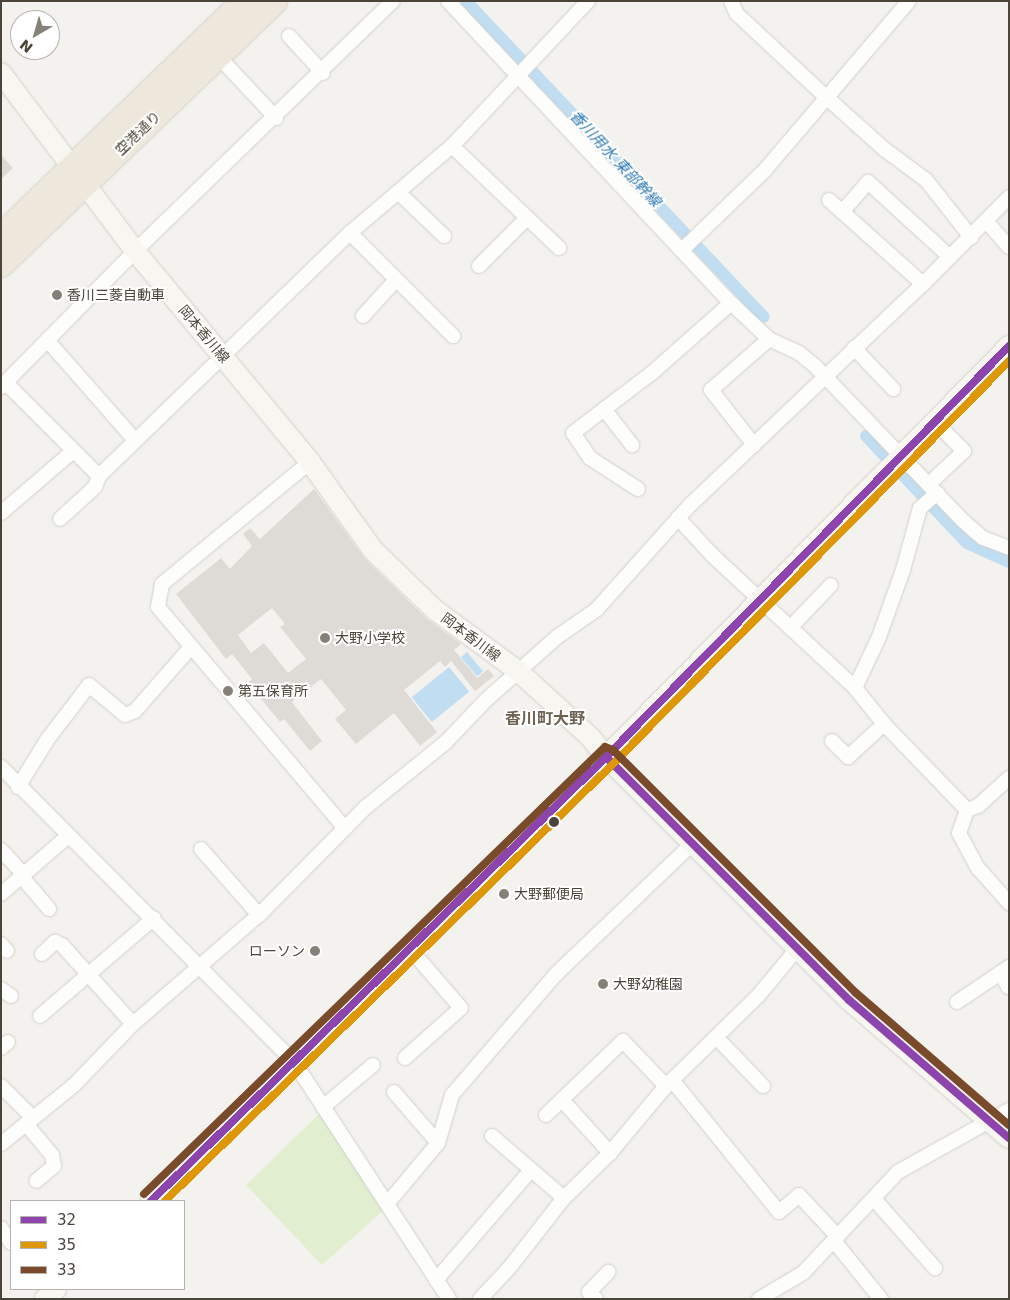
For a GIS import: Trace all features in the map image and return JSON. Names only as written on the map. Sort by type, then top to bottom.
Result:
[{"type":"highway","name":"空港通り","points":[[1,264],[78,176],[245,1]]},
{"type":"highway","name":"空港通り","points":[[1,237],[78,176],[218,56],[274,1]]},
{"type":"main road","name":"岡本香川線","points":[[1,73],[135,250],[310,462],[373,550],[410,588],[518,671],[591,738],[606,757],[849,1000],[989,1124],[1009,1138]]},
{"type":"main road","points":[[152,1200],[606,757],[901,454],[1009,346]]},
{"type":"street","points":[[99,476],[3,385],[135,250],[276,117],[394,1]]},
{"type":"street","points":[[448,1],[683,249],[731,303],[770,339],[799,354],[826,377],[934,490],[983,538],[1009,548]]},
{"type":"street","points":[[60,519],[95,487],[99,476],[134,439],[223,357],[350,233],[452,146],[588,1]]},
{"type":"street","points":[[731,1],[737,14],[825,96],[884,149],[926,180],[971,237]]},
{"type":"street","points":[[683,249],[765,170],[825,96],[909,1]]},
{"type":"street","points":[[289,36],[322,72]]},
{"type":"street","points":[[218,56],[276,117]]},
{"type":"street","points":[[452,146],[559,248]]},
{"type":"street","points":[[842,212],[868,182],[950,258]]},
{"type":"street","points":[[398,192],[444,236]]},
{"type":"street","points":[[1,1144],[74,1085],[133,1024],[202,967],[259,915],[374,800],[446,742],[486,700],[518,671],[597,609],[678,518],[950,258],[987,222],[1009,197]]},
{"type":"street","points":[[829,200],[923,284]]},
{"type":"street","points":[[479,266],[527,218]]},
{"type":"street","points":[[987,222],[1009,247]]},
{"type":"street","points":[[350,233],[395,281],[453,336]]},
{"type":"street","points":[[363,316],[395,281]]},
{"type":"street","points":[[638,489],[590,458],[573,433],[653,372],[731,303]]},
{"type":"street","points":[[754,445],[711,390],[770,339]]},
{"type":"street","points":[[47,340],[134,439]]},
{"type":"street","points":[[854,348],[893,389]]},
{"type":"street","points":[[604,409],[632,445]]},
{"type":"street","points":[[855,688],[879,637],[903,570],[920,508],[964,451],[934,421]]},
{"type":"street","points":[[1,513],[72,452]]},
{"type":"street","points":[[310,462],[162,584],[158,607],[345,828]]},
{"type":"street","points":[[678,518],[712,555],[855,688],[884,724],[967,810]]},
{"type":"street","points":[[790,628],[831,585]]},
{"type":"street","points":[[18,787],[47,740],[89,685],[125,715],[135,711],[191,647]]},
{"type":"street","points":[[832,741],[848,758],[884,724]]},
{"type":"street","points":[[1,767],[67,837],[154,918],[294,1062],[449,1299]]},
{"type":"street","points":[[967,810],[978,806],[1009,778]]},
{"type":"street","points":[[967,810],[959,833],[978,868],[1009,903]]},
{"type":"street","points":[[1,894],[67,837]]},
{"type":"street","points":[[387,1204],[438,1143],[452,1095],[556,974],[692,844]]},
{"type":"street","points":[[201,849],[259,915]]},
{"type":"street","points":[[1,850],[49,909]]},
{"type":"street","points":[[40,1016],[90,976],[154,918]]},
{"type":"street","points":[[42,954],[55,942],[62,945],[133,1024]]},
{"type":"street","points":[[405,1058],[461,1008],[410,949]]},
{"type":"street","points":[[480,1299],[510,1267],[564,1198],[610,1153],[669,1083],[758,996],[797,949]]},
{"type":"street","points":[[957,1002],[1004,970],[1009,988]]},
{"type":"street","points":[[716,1037],[763,1086]]},
{"type":"street","points":[[546,1115],[624,1041],[669,1083],[779,1212],[799,1196],[836,1239],[882,1299]]},
{"type":"street","points":[[323,1107],[373,1065]]},
{"type":"street","points":[[1,1086],[29,1121],[52,1155],[54,1166],[36,1181]]},
{"type":"street","points":[[394,1092],[438,1143]]},
{"type":"street","points":[[562,1100],[610,1153]]},
{"type":"street","points":[[759,1299],[803,1272],[875,1200],[898,1172],[989,1124],[1009,1110]]},
{"type":"street","points":[[492,1136],[564,1198]]},
{"type":"street","points":[[436,1280],[531,1170]]},
{"type":"street","points":[[875,1200],[935,1268]]},
{"type":"street","points":[[1,1228],[10,1242]]},
{"type":"street","points":[[596,1299],[589,1292],[608,1272]]},
{"type":"green space","points":[[322,1111],[385,1209],[322,1265],[246,1185]]},
{"type":"water","points":[[467,652],[483,671],[477,676],[461,657]]},
{"type":"water","points":[[449,667],[469,692],[432,722],[412,697]]},
{"type":"building","points":[[1,155],[13,168],[1,179]]},
{"type":"building","name":"大野小学校","points":[[314,489],[365,559],[427,619],[461,644],[454,650],[477,678],[488,669],[494,676],[475,691],[451,661],[445,667],[440,661],[404,690],[437,732],[420,746],[394,713],[356,744],[335,719],[346,710],[321,679],[292,702],[322,741],[310,751],[284,719],[280,722],[248,683],[252,679],[232,654],[226,659],[176,594],[221,558],[230,569],[252,546],[243,534],[250,528],[260,539]],"holes":[[[272,608],[285,624],[280,627],[306,659],[288,673],[264,643],[251,653],[238,635]]]},
{"type":"waterway","name":"香川用水 東部幹線","points":[[466,1],[764,317]]},
{"type":"waterway","name":"香川用水 東部幹線","points":[[866,436],[967,543],[1009,562]]},
{"type":"transit line","name":"32","points":[[152,1200],[606,757],[1009,346]]},
{"type":"transit line","name":"35","points":[[166,1200],[613,764],[1009,361]]},
{"type":"transit line","name":"33","points":[[144,1194],[605,747],[613,750],[856,993],[1009,1125]]},
{"type":"transit line","name":"32","points":[[606,757],[849,1000],[1009,1138]]},
{"type":"place","name":"香川三菱自動車","points":[[57,295]]},
{"type":"place","name":"大野小学校","points":[[325,638]]},
{"type":"place","name":"第五保育所","points":[[228,691]]},
{"type":"place","name":"大野郵便局","points":[[504,894]]},
{"type":"place","name":"ローソン","points":[[315,951]]},
{"type":"place","name":"大野幼稚園","points":[[603,984]]},
{"type":"district","name":"香川町大野","points":[[545,719]]}]
